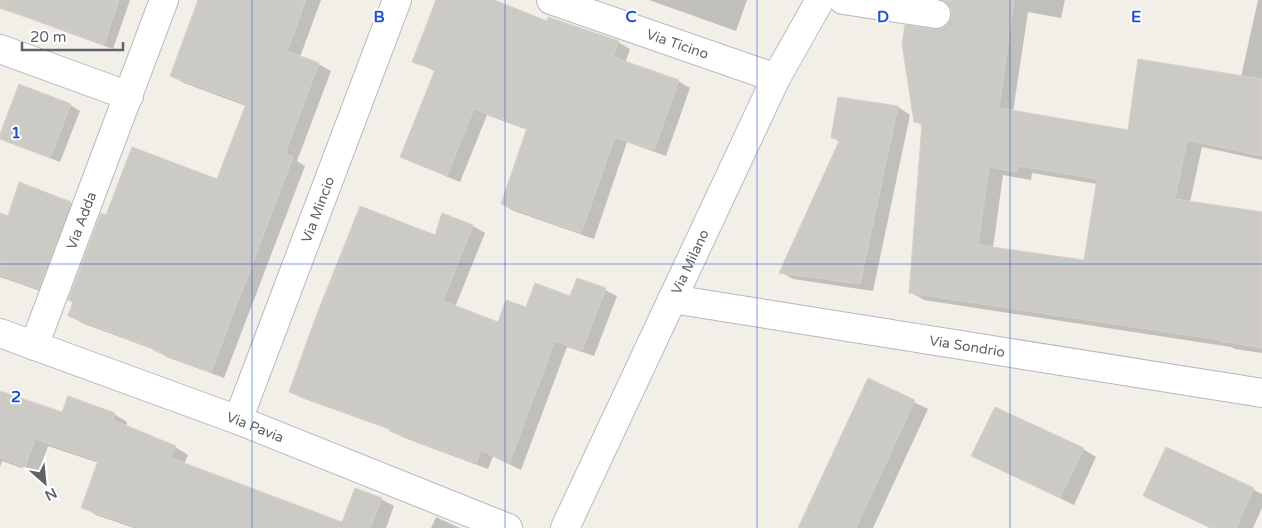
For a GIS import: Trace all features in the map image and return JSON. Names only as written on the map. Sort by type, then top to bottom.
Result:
[{"type":"street","name":"Via Adda","points":[[34,346],[164,0]]},
{"type":"street","name":"Via Mincio","points":[[238,420],[398,0]]},
{"type":"street","name":"Via Ticino","points":[[551,0],[776,78]]},
{"type":"street","name":"Via Milano","points":[[565,528],[776,78],[820,0]]},
{"type":"street","points":[[843,0],[936,14]]},
{"type":"street","points":[[0,49],[128,96]]},
{"type":"street","name":"Via Sondrio","points":[[672,299],[1262,393]]},
{"type":"street","name":"Via Pavia","points":[[0,333],[238,420],[508,528]]},
{"type":"building","points":[[0,0],[119,0],[104,44],[0,8]]},
{"type":"building","points":[[198,0],[306,0],[287,51],[319,63],[285,154],[293,157],[211,372],[68,316],[73,302],[68,300],[101,213],[106,215],[132,147],[217,179],[246,104],[170,76]]},
{"type":"building","points":[[436,0],[494,0],[547,21],[548,17],[619,41],[613,57],[679,80],[654,150],[615,137],[581,233],[501,204],[527,128],[474,109],[447,176],[400,157],[435,70],[412,62]]},
{"type":"building","points":[[942,0],[1014,0],[999,108],[1128,130],[1138,59],[1262,79],[1262,156],[1187,140],[1175,199],[1262,212],[1262,348],[909,293],[922,123],[914,122],[902,44],[905,25],[934,29],[942,28],[948,24],[951,17],[951,9]],"holes":[[[1018,166],[1097,179],[1084,260],[978,245],[989,167],[1017,172]]]},
{"type":"building","points":[[19,84],[71,104],[50,158],[0,139],[0,134]]},
{"type":"building","points":[[838,97],[898,106],[860,284],[779,273],[840,139],[831,138]]},
{"type":"building","points":[[19,182],[71,202],[39,289],[0,275],[0,213],[8,216]]},
{"type":"building","points":[[360,206],[435,235],[442,213],[473,225],[443,301],[498,322],[506,300],[526,307],[535,283],[570,296],[577,278],[606,288],[582,351],[555,341],[509,464],[481,450],[476,463],[289,392],[315,319]]},
{"type":"building","points":[[868,378],[915,400],[856,528],[798,528]]},
{"type":"building","points":[[0,391],[62,412],[68,396],[115,413],[113,420],[176,446],[171,458],[342,522],[355,488],[382,498],[370,528],[140,528],[81,508],[98,461],[35,439],[25,467],[0,458]]},
{"type":"building","points":[[995,407],[1084,448],[1060,498],[971,456]]},
{"type":"building","points":[[1166,447],[1254,488],[1236,528],[1211,528],[1143,496]]}]
